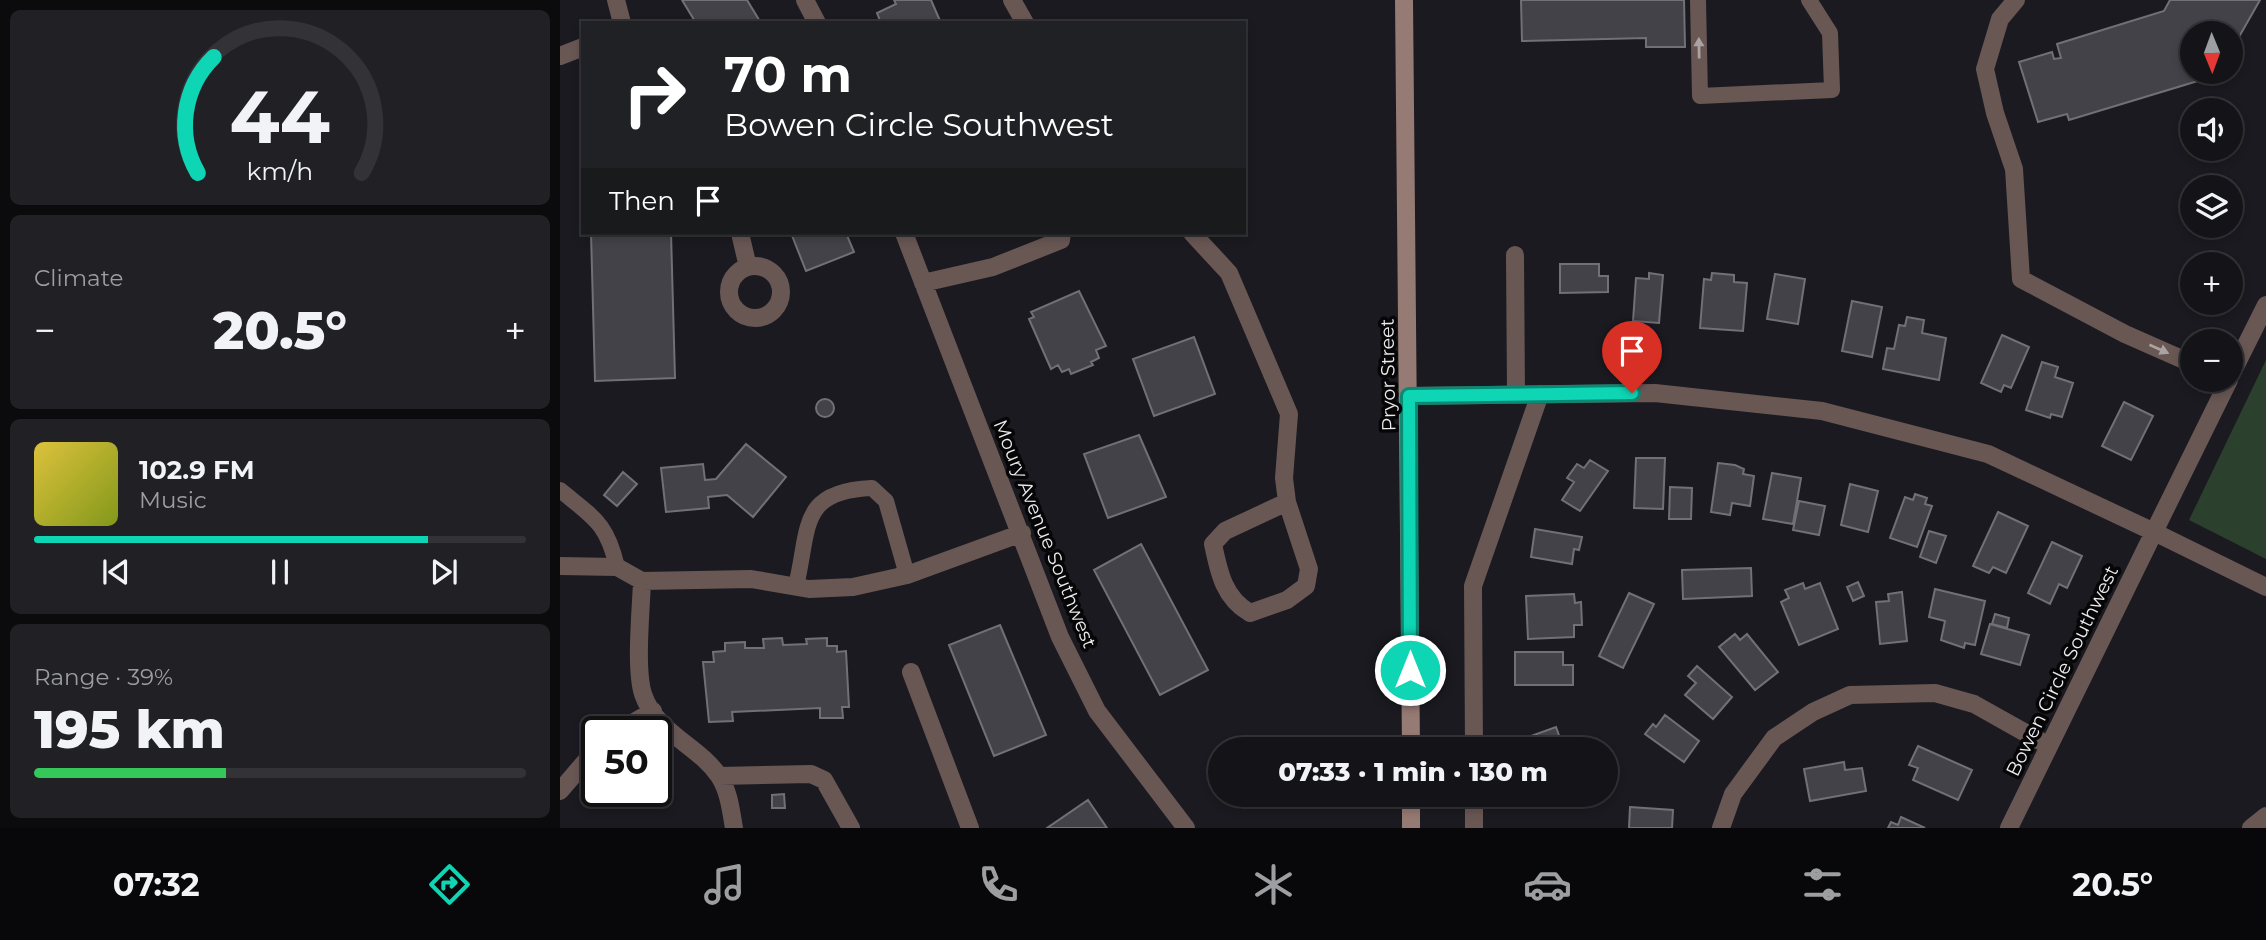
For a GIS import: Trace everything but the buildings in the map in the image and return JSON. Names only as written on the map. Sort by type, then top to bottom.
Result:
[{"type":"main road","name":"Pryor Street","points":[[1404,0],[1411,737]]},
{"type":"main road","points":[[1411,807],[1411,828]]},
{"type":"street","points":[[616,0],[621,21]]},
{"type":"street","points":[[805,0],[816,21]]},
{"type":"street","points":[[1012,0],[1024,21]]},
{"type":"street","points":[[2017,0],[2000,19],[1986,69],[1994,113],[2014,169],[2021,279],[2125,334],[2180,358]]},
{"type":"street","points":[[560,56],[581,48]]},
{"type":"street","points":[[740,235],[748,267]]},
{"type":"street","name":"Moury Avenue Southwest","points":[[905,235],[1060,637],[1097,710],[1186,828]]},
{"type":"street","points":[[923,283],[993,267],[1061,240],[1062,235]]},
{"type":"street","points":[[1194,235],[1229,273],[1289,414],[1284,478],[1287,502],[1309,569],[1306,586],[1287,600],[1250,612],[1234,603],[1218,568],[1213,544],[1225,531],[1287,502]]},
{"type":"street","points":[[1515,256],[1516,394]]},
{"type":"street","points":[[2243,351],[2266,305]]},
{"type":"street","name":"Bowen Circle Southwest","points":[[2009,828],[2223,392]]},
{"type":"street","points":[[1409,396],[1655,393],[1822,411],[1988,454],[2154,531],[2266,587]]},
{"type":"street","points":[[1474,737],[1472,586],[1540,394]]},
{"type":"street","points":[[560,566],[617,567],[642,581],[751,579],[809,589],[853,587],[906,575],[1022,533]]},
{"type":"street","points":[[642,581],[640,671],[643,694],[670,734],[699,755],[719,776],[727,793],[734,828]]},
{"type":"street","points":[[911,672],[970,828]]},
{"type":"street","points":[[1721,828],[1733,794],[1774,738],[1813,712],[1850,695],[1935,693],[1974,704],[2049,746]]},
{"type":"street","points":[[644,716],[653,711]]},
{"type":"street","points":[[560,791],[581,767]]},
{"type":"street","points":[[719,776],[811,774],[824,780],[851,828]]},
{"type":"street","points":[[1474,807],[1474,828]]},
{"type":"street","points":[[2251,828],[2266,816]]},
{"type":"lane","points":[[1698,0],[1700,96],[1832,90],[1830,33],[1808,0]]},
{"type":"lane","points":[[796,586],[803,540],[817,506],[842,489],[872,488],[886,501],[906,575]]},
{"type":"lane","points":[[560,490],[601,523],[611,541],[617,567]]},
{"type":"green space","points":[[2266,360],[2266,559],[2189,520]]},
{"type":"route","points":[[1410,670],[1409,396],[1632,393]]}]
